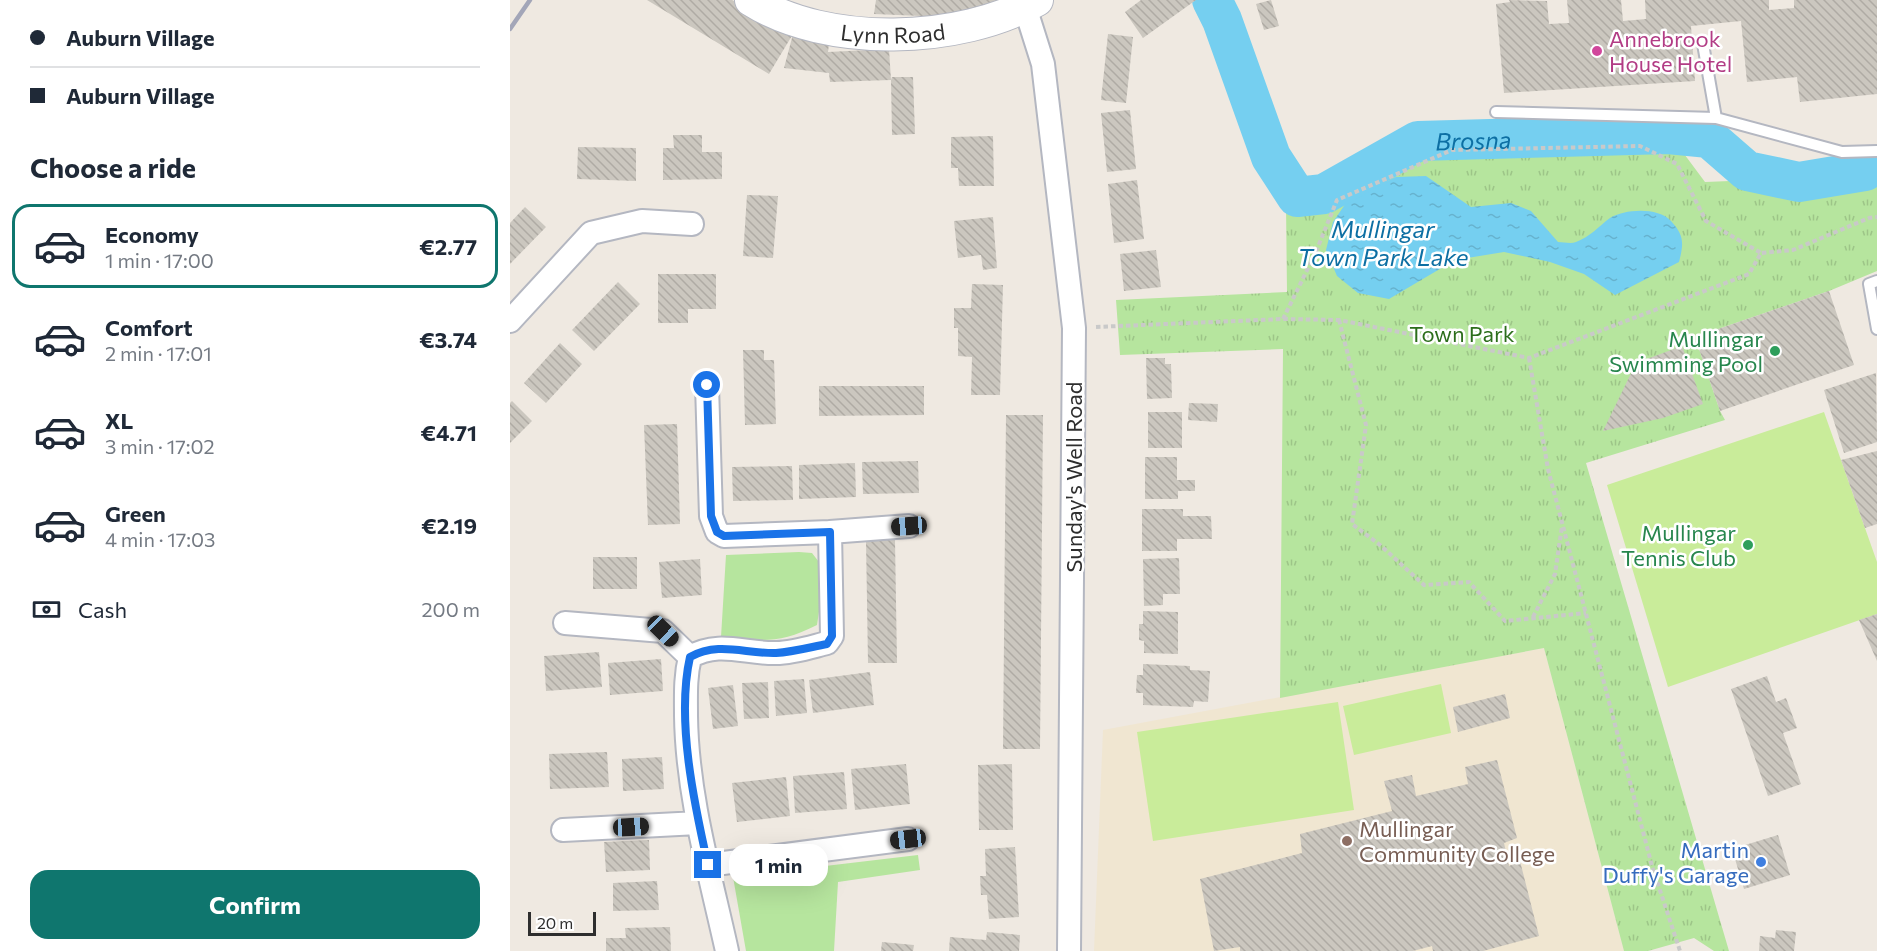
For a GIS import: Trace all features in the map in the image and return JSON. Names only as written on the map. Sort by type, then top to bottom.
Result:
[{"type":"street","name":"Lynn Road","points":[[752,0],[769,11],[823,29],[871,35],[916,34],[975,25],[1031,3]]},
{"type":"street","name":"Sunday's Well Road","points":[[1031,3],[1043,64],[1074,328],[1069,951]]},
{"type":"street","points":[[510,321],[591,233],[642,221],[692,224]]},
{"type":"street","points":[[707,385],[711,516],[717,532],[724,536],[909,526]]},
{"type":"street","points":[[727,951],[699,823],[686,746],[686,675],[690,657],[702,650],[724,648],[777,653],[827,644],[832,636],[830,532]]},
{"type":"street","points":[[565,623],[663,631],[690,657]]},
{"type":"street","points":[[563,830],[699,823]]},
{"type":"street","points":[[708,865],[908,839]]},
{"type":"lane","points":[[1703,44],[1716,118]]},
{"type":"lane","points":[[1496,112],[1716,118],[1842,152],[1877,151]]},
{"type":"lane","points":[[1877,281],[1869,284],[1877,328]]},
{"type":"path","points":[[1283,319],[1316,254],[1337,200],[1452,150],[1640,146],[1677,164],[1707,221],[1761,253],[1793,250],[1869,218],[1877,217]]},
{"type":"path","points":[[1074,328],[1283,319],[1339,320],[1529,358],[1749,274],[1761,253]]},
{"type":"path","points":[[1339,320],[1366,425],[1352,524],[1380,545],[1424,585],[1469,582],[1505,621],[1586,613]]},
{"type":"path","points":[[1529,358],[1548,469],[1652,866],[1680,951]]},
{"type":"path","points":[[1532,618],[1555,574],[1563,523]]},
{"type":"shaded area","name":"Mullingar Community College","points":[[1544,648],[1624,951],[1094,951],[1103,730]]},
{"type":"green space","name":"Town Park","points":[[1673,139],[1705,182],[1877,175],[1877,271],[1829,291],[1695,337],[1725,420],[1586,463],[1729,951],[1714,951],[1694,938],[1648,951],[1624,951],[1544,648],[1280,698],[1283,349],[1120,355],[1116,300],[1287,292],[1286,204],[1331,198],[1430,149]]},
{"type":"green space","name":"Mullingar Tennis Club","points":[[1824,412],[1877,562],[1877,614],[1668,687],[1607,485]]},
{"type":"green space","points":[[812,553],[819,562],[820,605],[817,625],[792,635],[770,640],[721,637],[726,555]]},
{"type":"green space","points":[[1441,684],[1451,733],[1354,755],[1343,706]]},
{"type":"green space","points":[[1338,702],[1354,810],[1153,841],[1137,732]]},
{"type":"green space","points":[[918,855],[920,870],[838,882],[834,951],[746,951],[733,877]]},
{"type":"water","name":"Mullingar Town Park Lake","points":[[1426,176],[1471,207],[1511,203],[1531,211],[1558,242],[1572,243],[1581,240],[1616,215],[1632,211],[1658,213],[1671,221],[1681,235],[1682,250],[1679,262],[1615,295],[1584,274],[1550,262],[1504,252],[1455,260],[1389,299],[1358,293],[1337,276],[1326,250],[1333,222],[1348,200],[1396,177]]},
{"type":"building","points":[[647,0],[732,0],[793,34],[769,74]]},
{"type":"building","points":[[876,0],[1002,0],[945,17],[874,14]]},
{"type":"building","points":[[1141,0],[1196,0],[1143,38],[1125,12]]},
{"type":"building","points":[[1271,0],[1279,26],[1264,30],[1256,4]]},
{"type":"building","name":"Annebrook House Hotel","points":[[1509,0],[1547,1],[1549,24],[1569,23],[1567,0],[1621,0],[1623,21],[1646,19],[1645,0],[1769,0],[1769,10],[1794,8],[1794,0],[1877,0],[1877,94],[1800,102],[1797,77],[1747,82],[1741,21],[1691,26],[1695,81],[1504,93],[1496,4],[1510,2]]},
{"type":"building","points":[[793,34],[829,44],[828,52],[889,49],[891,80],[830,82],[829,73],[784,68]]},
{"type":"building","points":[[1108,34],[1133,37],[1126,103],[1101,100]]},
{"type":"building","points":[[892,77],[913,77],[915,134],[892,135]]},
{"type":"building","points":[[1130,110],[1136,169],[1107,172],[1101,113]]},
{"type":"building","points":[[673,135],[702,135],[702,152],[722,152],[722,179],[663,180],[663,148],[674,148]]},
{"type":"building","points":[[993,136],[994,186],[959,186],[958,168],[951,168],[951,137]]},
{"type":"building","points":[[578,147],[636,148],[636,181],[577,179]]},
{"type":"building","points":[[1137,180],[1144,239],[1114,243],[1108,184]]},
{"type":"building","points":[[747,195],[778,196],[773,258],[743,256]]},
{"type":"building","points":[[525,207],[546,227],[510,264],[510,223]]},
{"type":"building","points":[[993,217],[997,268],[983,270],[981,255],[958,258],[954,221]]},
{"type":"building","points":[[1156,250],[1161,287],[1124,291],[1120,254]]},
{"type":"building","points":[[658,274],[716,274],[716,309],[688,309],[688,323],[658,323]]},
{"type":"building","points":[[618,282],[640,304],[594,351],[572,330]]},
{"type":"building","points":[[972,284],[1003,285],[1000,395],[971,395],[972,357],[958,356],[958,328],[954,328],[954,308],[971,308]]},
{"type":"building","name":"Mullingar Swimming Pool","points":[[1829,291],[1854,365],[1720,411],[1695,337]]},
{"type":"building","points":[[560,343],[582,364],[546,403],[524,383]]},
{"type":"building","points":[[1682,346],[1703,404],[1663,418],[1603,431],[1636,363]]},
{"type":"building","points":[[743,350],[764,350],[764,360],[774,360],[776,424],[745,425]]},
{"type":"building","points":[[1146,358],[1165,358],[1165,364],[1171,364],[1172,398],[1147,399]]},
{"type":"building","points":[[1876,373],[1877,442],[1844,453],[1824,390]]},
{"type":"building","points":[[819,386],[924,386],[924,415],[819,416]]},
{"type":"building","points":[[512,401],[532,421],[510,443],[510,403]]},
{"type":"building","points":[[1189,403],[1218,404],[1217,422],[1188,420]]},
{"type":"building","points":[[1148,412],[1182,412],[1182,448],[1148,448]]},
{"type":"building","points":[[1006,415],[1043,415],[1040,749],[1003,749]]},
{"type":"building","points":[[677,424],[680,524],[648,525],[644,425]]},
{"type":"building","points":[[1877,451],[1877,524],[1865,528],[1841,460]]},
{"type":"building","points":[[1145,457],[1177,457],[1177,480],[1195,480],[1195,491],[1178,491],[1178,499],[1145,499]]},
{"type":"building","points":[[918,461],[919,493],[863,494],[862,462]]},
{"type":"building","points":[[855,463],[856,497],[799,499],[799,465]]},
{"type":"building","points":[[792,466],[793,500],[733,501],[732,467]]},
{"type":"building","points":[[1142,509],[1183,509],[1183,516],[1211,516],[1212,539],[1177,539],[1177,551],[1142,551]]},
{"type":"building","points":[[866,540],[895,540],[897,663],[868,663]]},
{"type":"building","points":[[593,557],[637,557],[637,589],[593,589]]},
{"type":"building","points":[[1179,558],[1180,594],[1163,594],[1163,605],[1144,606],[1143,559]]},
{"type":"building","points":[[700,559],[702,595],[662,598],[659,562]]},
{"type":"building","points":[[1143,611],[1178,612],[1178,654],[1144,653],[1144,641],[1139,640],[1139,624],[1143,624]]},
{"type":"building","points":[[1877,614],[1877,661],[1859,620]]},
{"type":"building","points":[[599,652],[602,687],[546,691],[544,656]]},
{"type":"building","points":[[661,659],[663,691],[610,695],[608,663]]},
{"type":"building","points":[[1143,664],[1190,666],[1190,670],[1210,671],[1208,702],[1194,701],[1193,707],[1143,705],[1143,693],[1136,693],[1137,675],[1143,675]]},
{"type":"building","points":[[870,672],[874,705],[813,713],[809,680]]},
{"type":"building","points":[[1767,676],[1776,702],[1786,698],[1797,728],[1783,733],[1801,784],[1768,796],[1731,689]]},
{"type":"building","points":[[804,679],[807,713],[776,716],[774,681]]},
{"type":"building","points":[[768,682],[769,718],[744,719],[742,683]]},
{"type":"building","points":[[733,685],[738,726],[713,729],[708,688]]},
{"type":"building","points":[[1505,694],[1510,718],[1458,732],[1453,707]]},
{"type":"building","points":[[607,752],[609,787],[550,789],[549,754]]},
{"type":"building","points":[[662,757],[664,789],[623,791],[622,759]]},
{"type":"building","points":[[1497,760],[1517,838],[1504,843],[1509,866],[1520,861],[1539,936],[1483,951],[1433,951],[1432,946],[1413,951],[1240,951],[1240,947],[1214,951],[1200,879],[1302,853],[1300,834],[1392,811],[1384,781],[1412,775],[1416,796],[1468,784],[1465,767]]},
{"type":"building","points":[[906,764],[910,804],[855,810],[851,769]]},
{"type":"building","points":[[1012,764],[1013,830],[979,830],[978,765]]},
{"type":"building","points":[[844,772],[847,809],[795,813],[793,776]]},
{"type":"building","points":[[786,777],[790,816],[737,822],[732,783]]},
{"type":"building","name":"Martin Duffy's Garage","points":[[1778,835],[1790,875],[1744,889],[1732,849]]},
{"type":"building","points":[[649,840],[650,870],[606,872],[604,842]]},
{"type":"building","points":[[1015,847],[1019,917],[989,919],[987,895],[981,895],[980,876],[986,876],[985,849]]},
{"type":"building","points":[[657,881],[659,910],[613,911],[613,883]]},
{"type":"building","points":[[670,927],[671,951],[606,951],[606,938],[626,938],[625,928]]},
{"type":"building","points":[[1776,930],[1796,932],[1794,951],[1759,951],[1760,936],[1775,938]]},
{"type":"building","points":[[987,932],[1020,935],[1019,951],[949,951],[950,937],[986,940]]},
{"type":"building","points":[[882,942],[914,945],[913,951],[881,951]]},
{"type":"waterway","name":"Brosna","points":[[1212,0],[1222,20],[1271,157],[1297,197],[1324,194],[1418,141],[1668,134],[1709,138],[1747,171],[1799,182],[1865,171]]},
{"type":"railway","points":[[510,29],[530,0]]},
{"type":"place","name":"Annebrook House Hotel","points":[[1597,51]]},
{"type":"place","name":"Mullingar Swimming Pool","points":[[1775,351]]},
{"type":"place","name":"Mullingar Tennis Club","points":[[1748,545]]},
{"type":"place","name":"Mullingar Community College","points":[[1347,841]]},
{"type":"place","name":"Martin Duffy's Garage","points":[[1761,862]]},
{"type":"route","points":[[707,385],[711,516],[717,532],[724,536],[830,532],[832,636],[827,644],[777,653],[724,648],[702,650],[690,657],[686,675],[686,746],[708,865]]}]
